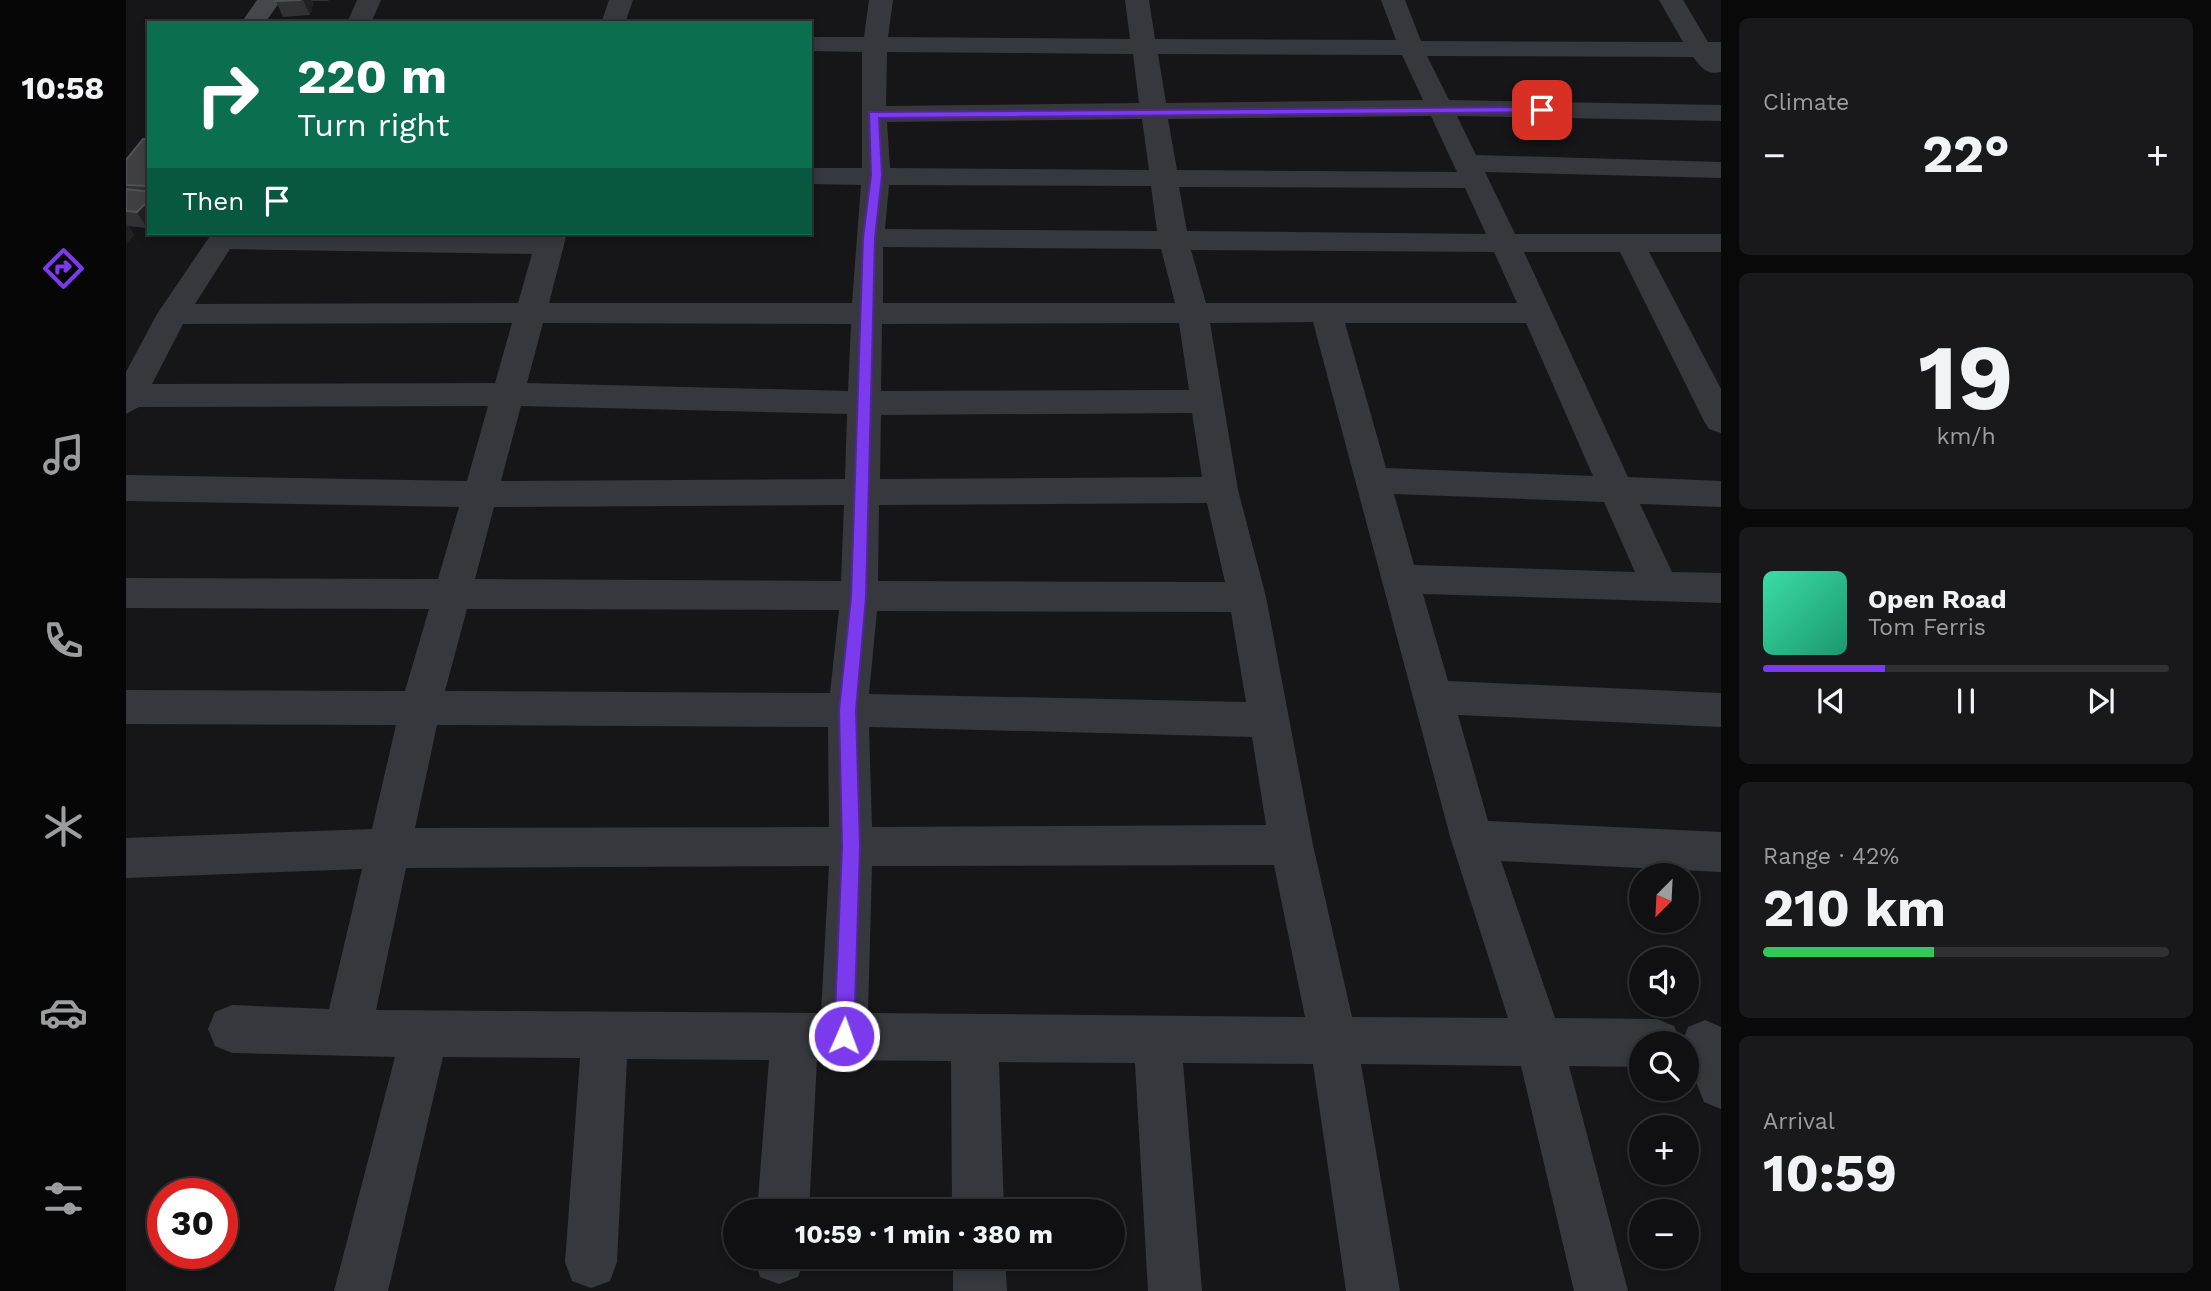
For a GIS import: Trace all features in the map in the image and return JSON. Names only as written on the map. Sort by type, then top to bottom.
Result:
[{"type":"street","points":[[254,21],[270,0]]},
{"type":"street","points":[[360,21],[369,0]]},
{"type":"street","points":[[614,21],[621,0]]},
{"type":"street","points":[[844,1036],[851,847],[848,710],[859,597],[869,238],[876,175],[873,114],[875,44],[881,0]]},
{"type":"street","points":[[1137,0],[1173,239],[1193,313],[1221,490],[1247,597],[1292,845],[1333,1039],[1373,1291]]},
{"type":"street","points":[[1394,0],[1411,48],[1505,243],[1660,587]]},
{"type":"street","points":[[1671,0],[1710,50],[1721,75]]},
{"type":"street","points":[[812,44],[1710,50]]},
{"type":"street","points":[[873,114],[1440,108],[1721,113]]},
{"type":"street","points":[[812,176],[1164,178],[1721,170]]},
{"type":"street","points":[[347,1033],[420,710],[453,592],[480,494],[508,394],[531,311],[552,239],[224,236],[173,314],[128,399],[508,394],[865,403],[1206,401]]},
{"type":"street","points":[[869,238],[1631,245],[1721,243]]},
{"type":"street","points":[[1631,245],[1721,421]]},
{"type":"street","points":[[173,314],[531,311],[867,316],[1535,313]]},
{"type":"street","points":[[1326,313],[1472,840],[1539,1040],[1601,1291]]},
{"type":"street","points":[[1372,481],[1721,494]]},
{"type":"street","points":[[126,488],[480,494],[1221,490]]},
{"type":"street","points":[[1400,579],[1721,588]]},
{"type":"street","points":[[126,593],[453,592],[859,597],[1247,597]]},
{"type":"street","points":[[1433,697],[1721,709]]},
{"type":"street","points":[[126,707],[848,710],[1271,720]]},
{"type":"street","points":[[1472,840],[1721,852]]},
{"type":"street","points":[[126,858],[387,848],[1292,845]]},
{"type":"street","points":[[232,1029],[347,1033],[1629,1042]]},
{"type":"street","points":[[361,1291],[425,1033]]},
{"type":"street","points":[[591,1262],[605,1034]]},
{"type":"street","points":[[783,1199],[795,1036]]},
{"type":"street","points":[[975,1037],[978,1199]]},
{"type":"street","points":[[1157,1038],[1175,1291]]},
{"type":"street","points":[[979,1269],[980,1291]]},
{"type":"building","points":[[143,139],[147,139],[147,186],[126,185],[126,160]]},
{"type":"building","points":[[126,189],[147,192],[147,202],[137,212],[126,211]]},
{"type":"route","points":[[844,1036],[851,847],[848,710],[859,597],[869,238],[876,175],[873,114],[1440,108],[1542,110]]}]
